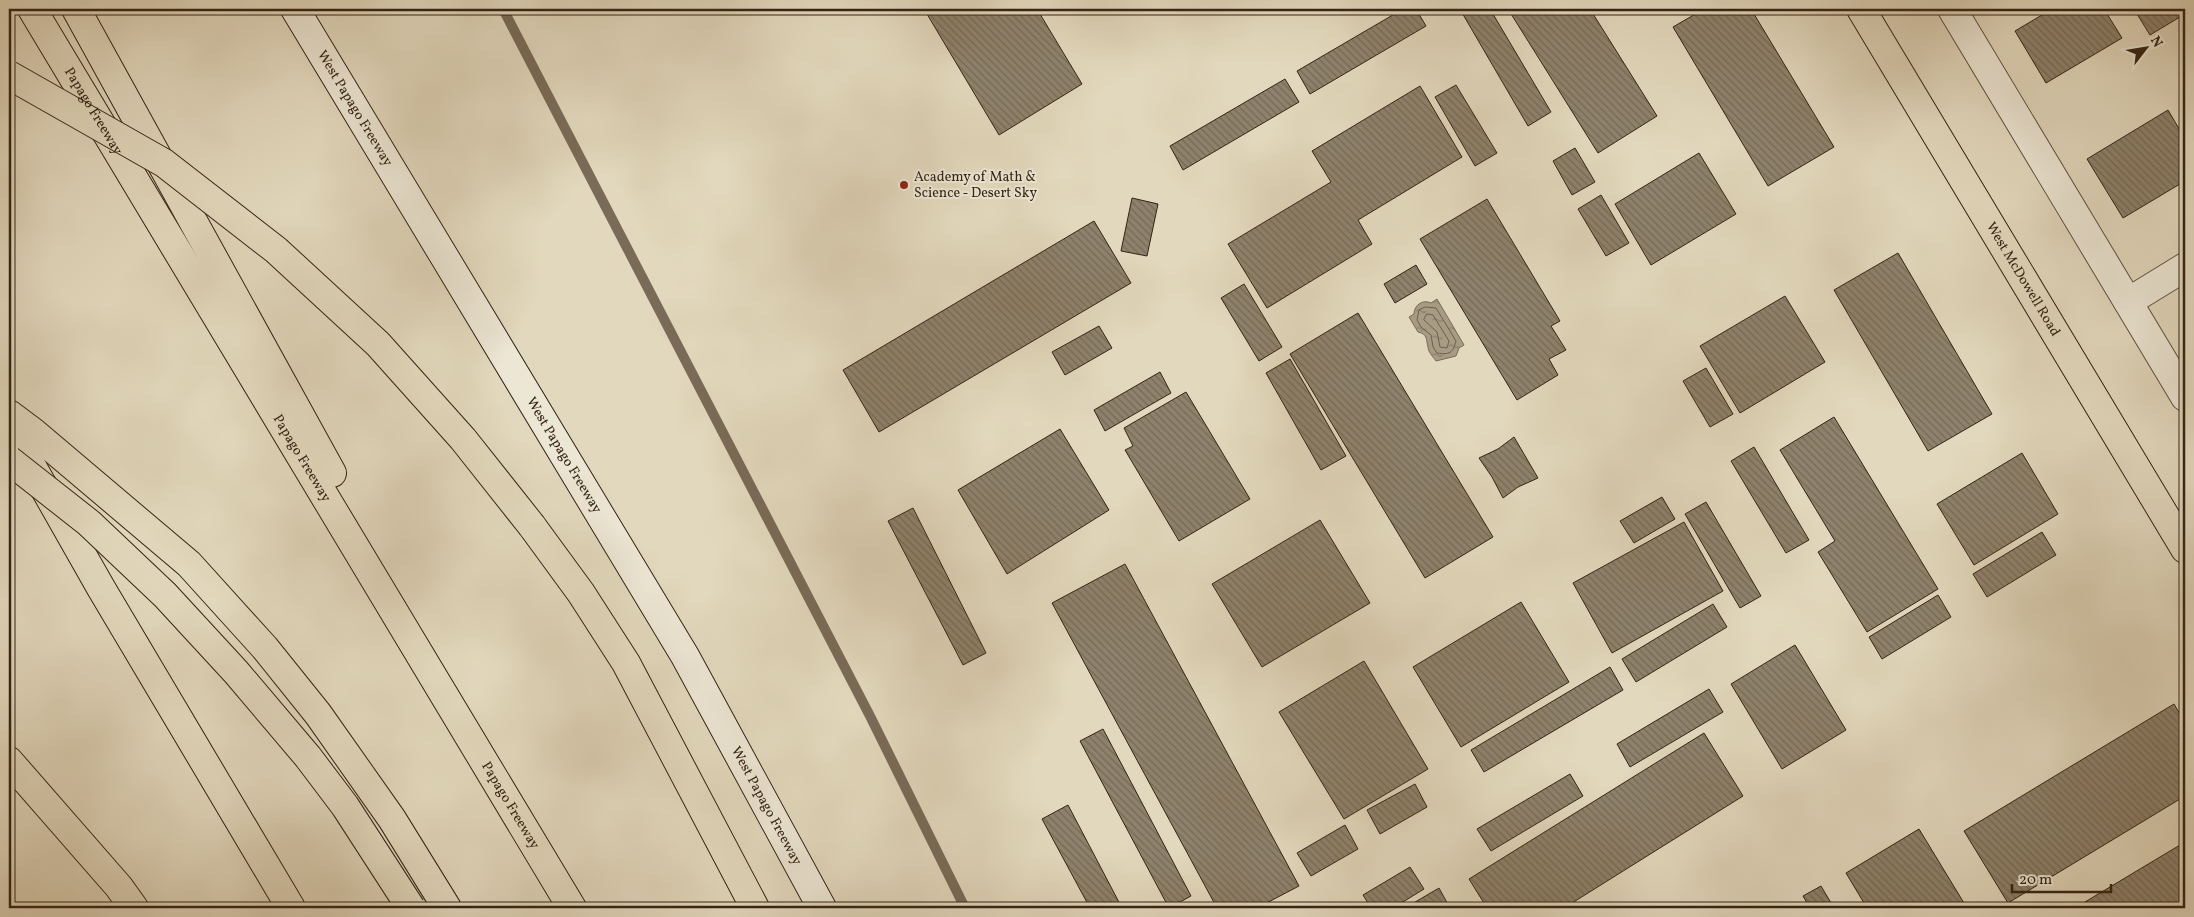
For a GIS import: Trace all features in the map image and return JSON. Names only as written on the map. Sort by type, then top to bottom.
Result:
[{"type":"main road","name":"Papago Freeway","points":[[32,9],[568,901]]},
{"type":"main road","points":[[76,9],[568,901]]},
{"type":"main road","name":"West Papago Freeway","points":[[295,9],[685,656],[822,908]]},
{"type":"main road","name":"West McDowell Road","points":[[1861,9],[2185,549]]},
{"type":"main road","points":[[1952,9],[2185,397]]},
{"type":"main road","points":[[9,76],[164,163],[276,250],[378,344],[463,439],[532,526],[581,593],[626,663],[755,908]]},
{"type":"main road","points":[[2128,302],[2185,267]]},
{"type":"main road","points":[[9,414],[48,444],[189,564],[265,648],[318,714],[370,788],[447,908]]},
{"type":"main road","points":[[9,426],[101,588],[291,908]]},
{"type":"main road","points":[[9,460],[89,523],[165,595],[236,672],[308,757],[345,806],[411,908]]},
{"type":"main road","points":[[9,761],[106,872],[134,908]]},
{"type":"water","points":[[1437,299],[1464,345],[1459,348],[1456,356],[1436,361],[1429,351],[1425,336],[1418,332],[1409,317],[1414,314],[1414,311],[1420,304],[1425,302],[1431,303]]},
{"type":"building","points":[[924,9],[1037,9],[1082,84],[999,135]]},
{"type":"building","points":[[1403,9],[1416,9],[1426,26],[1310,94],[1297,71]]},
{"type":"building","points":[[1464,9],[1490,9],[1551,112],[1528,126],[1461,11]]},
{"type":"building","points":[[1508,9],[1590,9],[1657,116],[1598,153]]},
{"type":"building","points":[[1704,9],[1751,9],[1834,147],[1768,186],[1673,27]]},
{"type":"building","points":[[2052,9],[2104,9],[2122,38],[2046,83],[2015,31]]},
{"type":"building","points":[[2134,9],[2185,9],[2185,14],[2150,35]]},
{"type":"building","points":[[1285,79],[1299,102],[1183,170],[1170,146]]},
{"type":"building","points":[[1456,85],[1497,153],[1475,166],[1435,97]]},
{"type":"building","points":[[1420,86],[1462,157],[1358,220],[1372,244],[1267,308],[1228,244],[1331,182],[1312,151]]},
{"type":"building","points":[[2168,110],[2185,139],[2185,181],[2123,218],[2087,159]]},
{"type":"building","points":[[1575,148],[1595,182],[1572,195],[1553,161]]},
{"type":"building","points":[[1699,153],[1736,214],[1651,265],[1615,204]]},
{"type":"building","points":[[1601,195],[1629,243],[1606,256],[1578,209]]},
{"type":"building","points":[[1132,198],[1158,204],[1147,256],[1121,251]]},
{"type":"building","points":[[1487,199],[1560,321],[1551,326],[1566,350],[1549,359],[1558,375],[1517,400],[1420,239]]},
{"type":"building","points":[[1094,221],[1131,283],[879,432],[843,370]]},
{"type":"building","points":[[1898,253],[1992,414],[1928,451],[1834,290]]},
{"type":"building","points":[[1416,265],[1427,284],[1395,303],[1384,284]]},
{"type":"building","points":[[1244,284],[1282,347],[1259,361],[1221,298]]},
{"type":"building","points":[[1785,296],[1825,362],[1740,413],[1700,346]]},
{"type":"building","points":[[1358,313],[1493,537],[1425,578],[1290,354]]},
{"type":"building","points":[[1099,326],[1112,348],[1065,375],[1052,352]]},
{"type":"building","points":[[1290,359],[1346,456],[1321,470],[1266,373]]},
{"type":"building","points":[[1706,368],[1733,414],[1710,427],[1683,381]]},
{"type":"building","points":[[1160,372],[1171,393],[1105,431],[1094,410]]},
{"type":"building","points":[[1186,392],[1250,499],[1179,541],[1125,450],[1133,446],[1124,428]]},
{"type":"building","points":[[1834,417],[1938,589],[1867,632],[1818,552],[1835,541],[1780,450]]},
{"type":"building","points":[[1060,429],[1109,510],[1007,574],[958,490]]},
{"type":"building","points":[[1514,437],[1538,478],[1518,487],[1503,498],[1479,458],[1498,449]]},
{"type":"building","points":[[1754,447],[1809,540],[1786,553],[1731,461]]},
{"type":"building","points":[[2022,453],[2058,514],[1974,565],[1937,504]]},
{"type":"building","points":[[1662,497],[1675,519],[1634,543],[1620,521]]},
{"type":"building","points":[[1706,502],[1761,596],[1740,608],[1685,514]]},
{"type":"building","points":[[913,508],[986,653],[963,665],[888,521]]},
{"type":"building","points":[[1320,520],[1370,603],[1262,667],[1212,584]]},
{"type":"building","points":[[1684,522],[1723,591],[1612,653],[1573,583]]},
{"type":"building","points":[[2042,532],[2056,555],[1987,597],[1973,574]]},
{"type":"building","points":[[1125,564],[1299,886],[1257,908],[1217,908],[1052,603]]},
{"type":"building","points":[[1938,595],[1951,617],[1882,659],[1869,637]]},
{"type":"building","points":[[1521,602],[1569,682],[1461,747],[1413,667]]},
{"type":"building","points":[[1713,604],[1727,627],[1636,682],[1622,659]]},
{"type":"building","points":[[1795,645],[1846,730],[1782,769],[1731,684]]},
{"type":"building","points":[[1364,661],[1428,769],[1344,819],[1279,712]]},
{"type":"building","points":[[1610,667],[1623,690],[1484,772],[1471,750]]},
{"type":"building","points":[[1709,689],[1723,712],[1630,767],[1617,744]]},
{"type":"building","points":[[2174,704],[2185,723],[2185,796],[2008,903],[1964,831]]},
{"type":"building","points":[[1103,729],[1191,896],[1169,908],[1080,741]]},
{"type":"building","points":[[1704,733],[1743,796],[1564,908],[1487,908],[1469,879]]},
{"type":"building","points":[[1570,774],[1583,796],[1491,851],[1477,829]]},
{"type":"building","points":[[1415,784],[1427,807],[1380,834],[1367,810]]},
{"type":"building","points":[[1068,805],[1122,908],[1090,908],[1042,819]]},
{"type":"building","points":[[1345,825],[1358,849],[1311,876],[1297,853]]},
{"type":"building","points":[[1919,829],[1967,908],[1867,908],[1846,873]]},
{"type":"building","points":[[2185,842],[2185,908],[2075,908]]},
{"type":"building","points":[[1410,867],[1424,889],[1393,908],[1371,908],[1363,895]]},
{"type":"building","points":[[1821,886],[1834,908],[1810,908],[1803,896]]},
{"type":"building","points":[[1439,888],[1450,908],[1405,908]]},
{"type":"waterway","points":[[503,9],[870,716],[965,908]]},
{"type":"place","name":"Academy of Math & Science - Desert Sky","points":[[904,185]]}]
